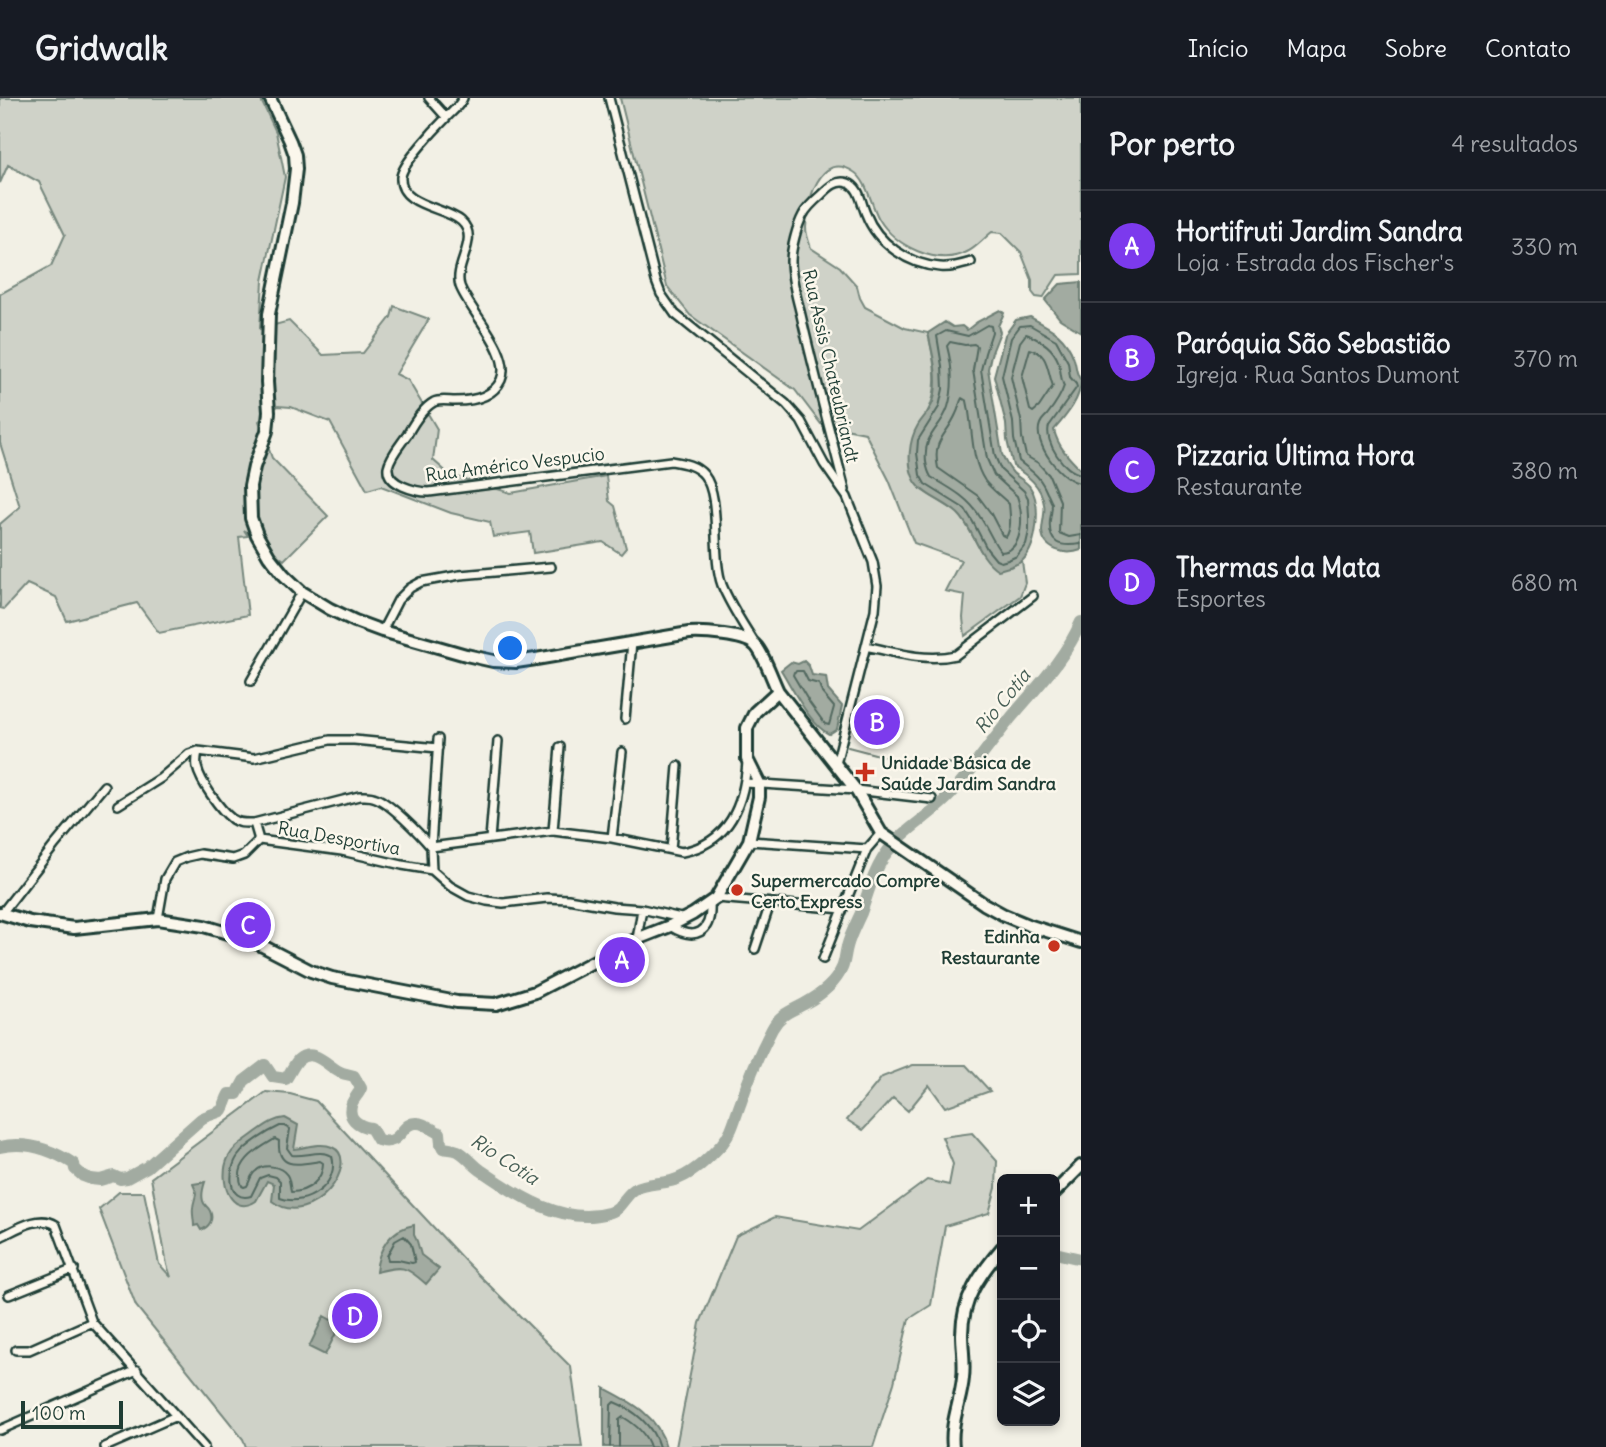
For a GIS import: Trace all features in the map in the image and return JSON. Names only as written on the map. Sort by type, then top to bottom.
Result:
[{"type":"street","points":[[270,98],[290,141],[296,169],[292,202],[269,314],[267,431],[251,477],[249,498],[251,518],[257,535],[284,575],[302,592],[330,609],[382,631],[433,647],[493,661],[526,660],[703,632],[735,637],[755,645],[778,691],[856,789],[885,836],[1004,915],[1028,926],[1081,942]]},
{"type":"street","points":[[429,98],[446,117],[463,98]]},
{"type":"street","points":[[609,98],[661,294],[675,314],[786,404],[801,421],[824,464],[847,497],[873,562],[877,586],[875,610],[836,764]]},
{"type":"street","name":"Rua Américo Vespucio","points":[[446,117],[409,160],[401,177],[402,185],[415,200],[453,216],[466,227],[469,240],[459,272],[461,288],[502,358],[504,368],[494,390],[484,396],[434,402],[427,408],[392,458],[388,466],[390,474],[402,486],[429,492],[671,461],[694,467],[703,473],[710,483],[717,565],[723,586],[755,645]]},
{"type":"street","name":"Rua Assis Chateubriandt","points":[[847,497],[794,286],[791,261],[794,241],[803,215],[831,185],[843,182],[851,184],[857,189],[866,216],[878,235],[896,251],[919,263],[939,267],[954,267],[971,262]]},
{"type":"street","points":[[382,631],[398,600],[410,587],[421,582],[460,575],[551,567]]},
{"type":"street","points":[[251,681],[302,592]]},
{"type":"street","points":[[866,646],[931,658],[956,655],[1033,596]]},
{"type":"street","points":[[625,719],[632,642]]},
{"type":"street","points":[[431,848],[552,831],[612,838],[682,852],[692,850],[723,833],[733,817],[741,802],[746,783],[747,728],[755,712],[778,691]]},
{"type":"street","points":[[438,739],[432,870],[450,886],[468,896],[486,901],[503,903],[547,898],[568,899],[642,909],[681,918]]},
{"type":"street","points":[[118,805],[161,778],[189,754],[198,751],[254,758],[330,740],[438,748]]},
{"type":"street","points":[[490,839],[498,741]]},
{"type":"street","points":[[552,831],[560,747]]},
{"type":"street","points":[[198,751],[196,764],[200,777],[232,819],[242,823],[254,823],[368,795],[380,799],[418,832],[431,848]]},
{"type":"street","points":[[612,838],[622,752]]},
{"type":"street","points":[[670,926],[694,934],[707,925],[713,901],[749,841],[759,797],[759,783],[747,759]]},
{"type":"street","points":[[671,850],[678,766]]},
{"type":"street","points":[[746,783],[856,789],[932,799]]},
{"type":"street","points":[[104,786],[1,913],[30,922],[74,928],[158,919],[204,926],[251,940],[311,971],[332,978],[418,996],[479,1005],[496,1004],[535,992],[637,939],[670,926],[713,901],[843,909]]},
{"type":"street","name":"Rua Desportiva","points":[[254,823],[259,840],[342,851],[432,870]]},
{"type":"street","points":[[823,960],[867,849],[885,836]]},
{"type":"street","points":[[158,919],[165,879],[175,862],[200,854],[233,859],[244,855],[259,840]]},
{"type":"street","points":[[749,841],[867,849]]},
{"type":"street","points":[[755,948],[770,904]]},
{"type":"street","points":[[637,939],[642,909]]},
{"type":"street","points":[[1060,1187],[1081,1166]]},
{"type":"street","points":[[0,1237],[40,1221],[48,1220],[59,1228],[92,1322],[204,1447]]},
{"type":"street","points":[[953,1447],[953,1428],[963,1378],[963,1317],[976,1280],[997,1254]]},
{"type":"street","points":[[9,1295],[74,1269]]},
{"type":"street","points":[[16,1350],[29,1350],[92,1322]]},
{"type":"street","points":[[0,1430],[136,1370]]},
{"type":"street","points":[[105,1447],[176,1416]]},
{"type":"shaded area","points":[[0,98],[260,98],[276,132],[285,177],[263,281],[260,329],[289,321],[323,355],[363,353],[391,317],[394,306],[429,319],[396,374],[408,380],[437,429],[433,460],[450,475],[511,493],[606,476],[609,501],[615,506],[626,548],[621,554],[603,542],[533,553],[530,532],[493,537],[490,522],[451,513],[381,486],[367,490],[330,422],[291,407],[278,406],[259,421],[272,458],[328,516],[284,560],[244,530],[248,536],[239,537],[248,615],[159,633],[137,603],[67,621],[56,597],[27,584],[4,609],[0,608],[0,524],[20,507],[0,443],[0,294],[51,266],[65,235],[39,182],[8,165],[0,183]]},
{"type":"shaded area","points":[[620,98],[1081,98],[1081,274],[1058,275],[1043,298],[1036,297],[1032,292],[1032,280],[1021,252],[1002,233],[992,232],[970,250],[955,256],[943,257],[918,251],[895,238],[886,229],[862,181],[854,172],[842,167],[832,168],[824,173],[817,182],[809,205],[806,228],[811,248],[840,267],[857,286],[865,307],[905,328],[928,333],[935,384],[927,413],[920,489],[960,514],[981,551],[1010,567],[1022,561],[1025,583],[1020,596],[965,636],[965,595],[945,591],[961,560],[914,543],[889,480],[865,433],[821,424],[795,390],[690,315],[667,286]]},
{"type":"shaded area","points":[[913,1065],[966,1065],[990,1091],[945,1107],[929,1085],[908,1111],[893,1098],[863,1130],[847,1120],[882,1077]]},
{"type":"shaded area","points":[[266,1092],[290,1094],[316,1101],[464,1260],[571,1367],[582,1447],[246,1447],[243,1439],[136,1306],[99,1209],[119,1192],[144,1192],[159,1264],[171,1277],[151,1178]]},
{"type":"shaded area","points":[[972,1133],[997,1161],[996,1188],[989,1213],[945,1226],[931,1305],[909,1319],[894,1383],[873,1447],[676,1447],[700,1323],[736,1236],[775,1217],[858,1231],[927,1180],[949,1185],[953,1164],[942,1137]]},
{"type":"water","points":[[1081,282],[1081,332],[1060,319],[1045,300],[1060,284]]},
{"type":"water","points":[[1000,310],[1004,313],[998,326],[1000,332],[988,369],[1002,454],[1013,473],[1030,487],[1034,494],[1037,514],[1035,535],[1028,554],[1017,564],[998,570],[986,559],[961,517],[919,487],[912,475],[910,460],[915,431],[930,408],[935,394],[935,368],[928,333],[945,322],[967,330]]},
{"type":"water","points":[[1030,317],[1051,329],[1067,344],[1081,380],[1076,400],[1054,430],[1061,447],[1081,470],[1081,550],[1075,552],[1056,550],[1043,538],[1042,497],[1033,482],[1013,466],[994,376],[1005,335],[1016,320]]},
{"type":"water","points":[[804,661],[812,675],[826,677],[828,690],[842,706],[837,729],[829,734],[809,715],[781,670],[791,662],[798,664]]},
{"type":"water","points":[[285,1118],[298,1125],[294,1149],[323,1145],[332,1147],[340,1154],[341,1165],[337,1178],[317,1201],[303,1207],[287,1208],[272,1201],[274,1184],[267,1181],[256,1201],[247,1205],[239,1204],[228,1194],[224,1176],[228,1158],[256,1132],[273,1121]]},
{"type":"water","points":[[205,1182],[202,1199],[210,1211],[211,1220],[201,1230],[198,1225],[194,1226],[196,1194],[193,1184]]},
{"type":"water","points":[[414,1225],[414,1235],[421,1255],[439,1269],[426,1284],[403,1269],[392,1268],[376,1272],[379,1256],[387,1241],[398,1231]]},
{"type":"water","points":[[324,1316],[340,1325],[325,1355],[309,1347]]},
{"type":"water","points":[[604,1388],[633,1404],[650,1418],[657,1426],[666,1447],[604,1447]]},
{"type":"waterway","name":"Rio Cotia","points":[[0,1147],[19,1145],[48,1151],[74,1164],[75,1169],[91,1179],[100,1180],[114,1176],[127,1178],[147,1167],[201,1119],[222,1110],[229,1094],[237,1094],[244,1081],[265,1065],[273,1077],[286,1079],[298,1060],[308,1055],[319,1058],[340,1072],[354,1076],[361,1088],[352,1103],[352,1117],[358,1123],[371,1128],[378,1140],[392,1140],[412,1123],[420,1123],[440,1133],[443,1148],[458,1151],[479,1169],[526,1199],[558,1212],[575,1215],[608,1213],[635,1189],[678,1179],[692,1171],[722,1144],[731,1129],[755,1065],[775,1024],[786,1014],[821,993],[839,974],[850,938],[885,855],[959,785],[1058,661],[1081,622]]},
{"type":"waterway","points":[[848,747],[898,760],[920,759],[967,766],[969,771]]},
{"type":"waterway","points":[[1060,1254],[1081,1259]]},
{"type":"place","name":"Paróquia São Sebastião","points":[[877,722]]},
{"type":"place","name":"Unidade Básica de Saúde Jardim Sandra","points":[[865,772]]},
{"type":"place","name":"Supermercado Compre Certo Express","points":[[737,890]]},
{"type":"place","name":"Pizzaria Última Hora","points":[[248,925]]},
{"type":"place","name":"Edinha Restaurante","points":[[1054,946]]},
{"type":"place","name":"Hortifruti Jardim Sandra","points":[[622,960]]},
{"type":"place","name":"Thermas da Mata","points":[[355,1316]]}]
